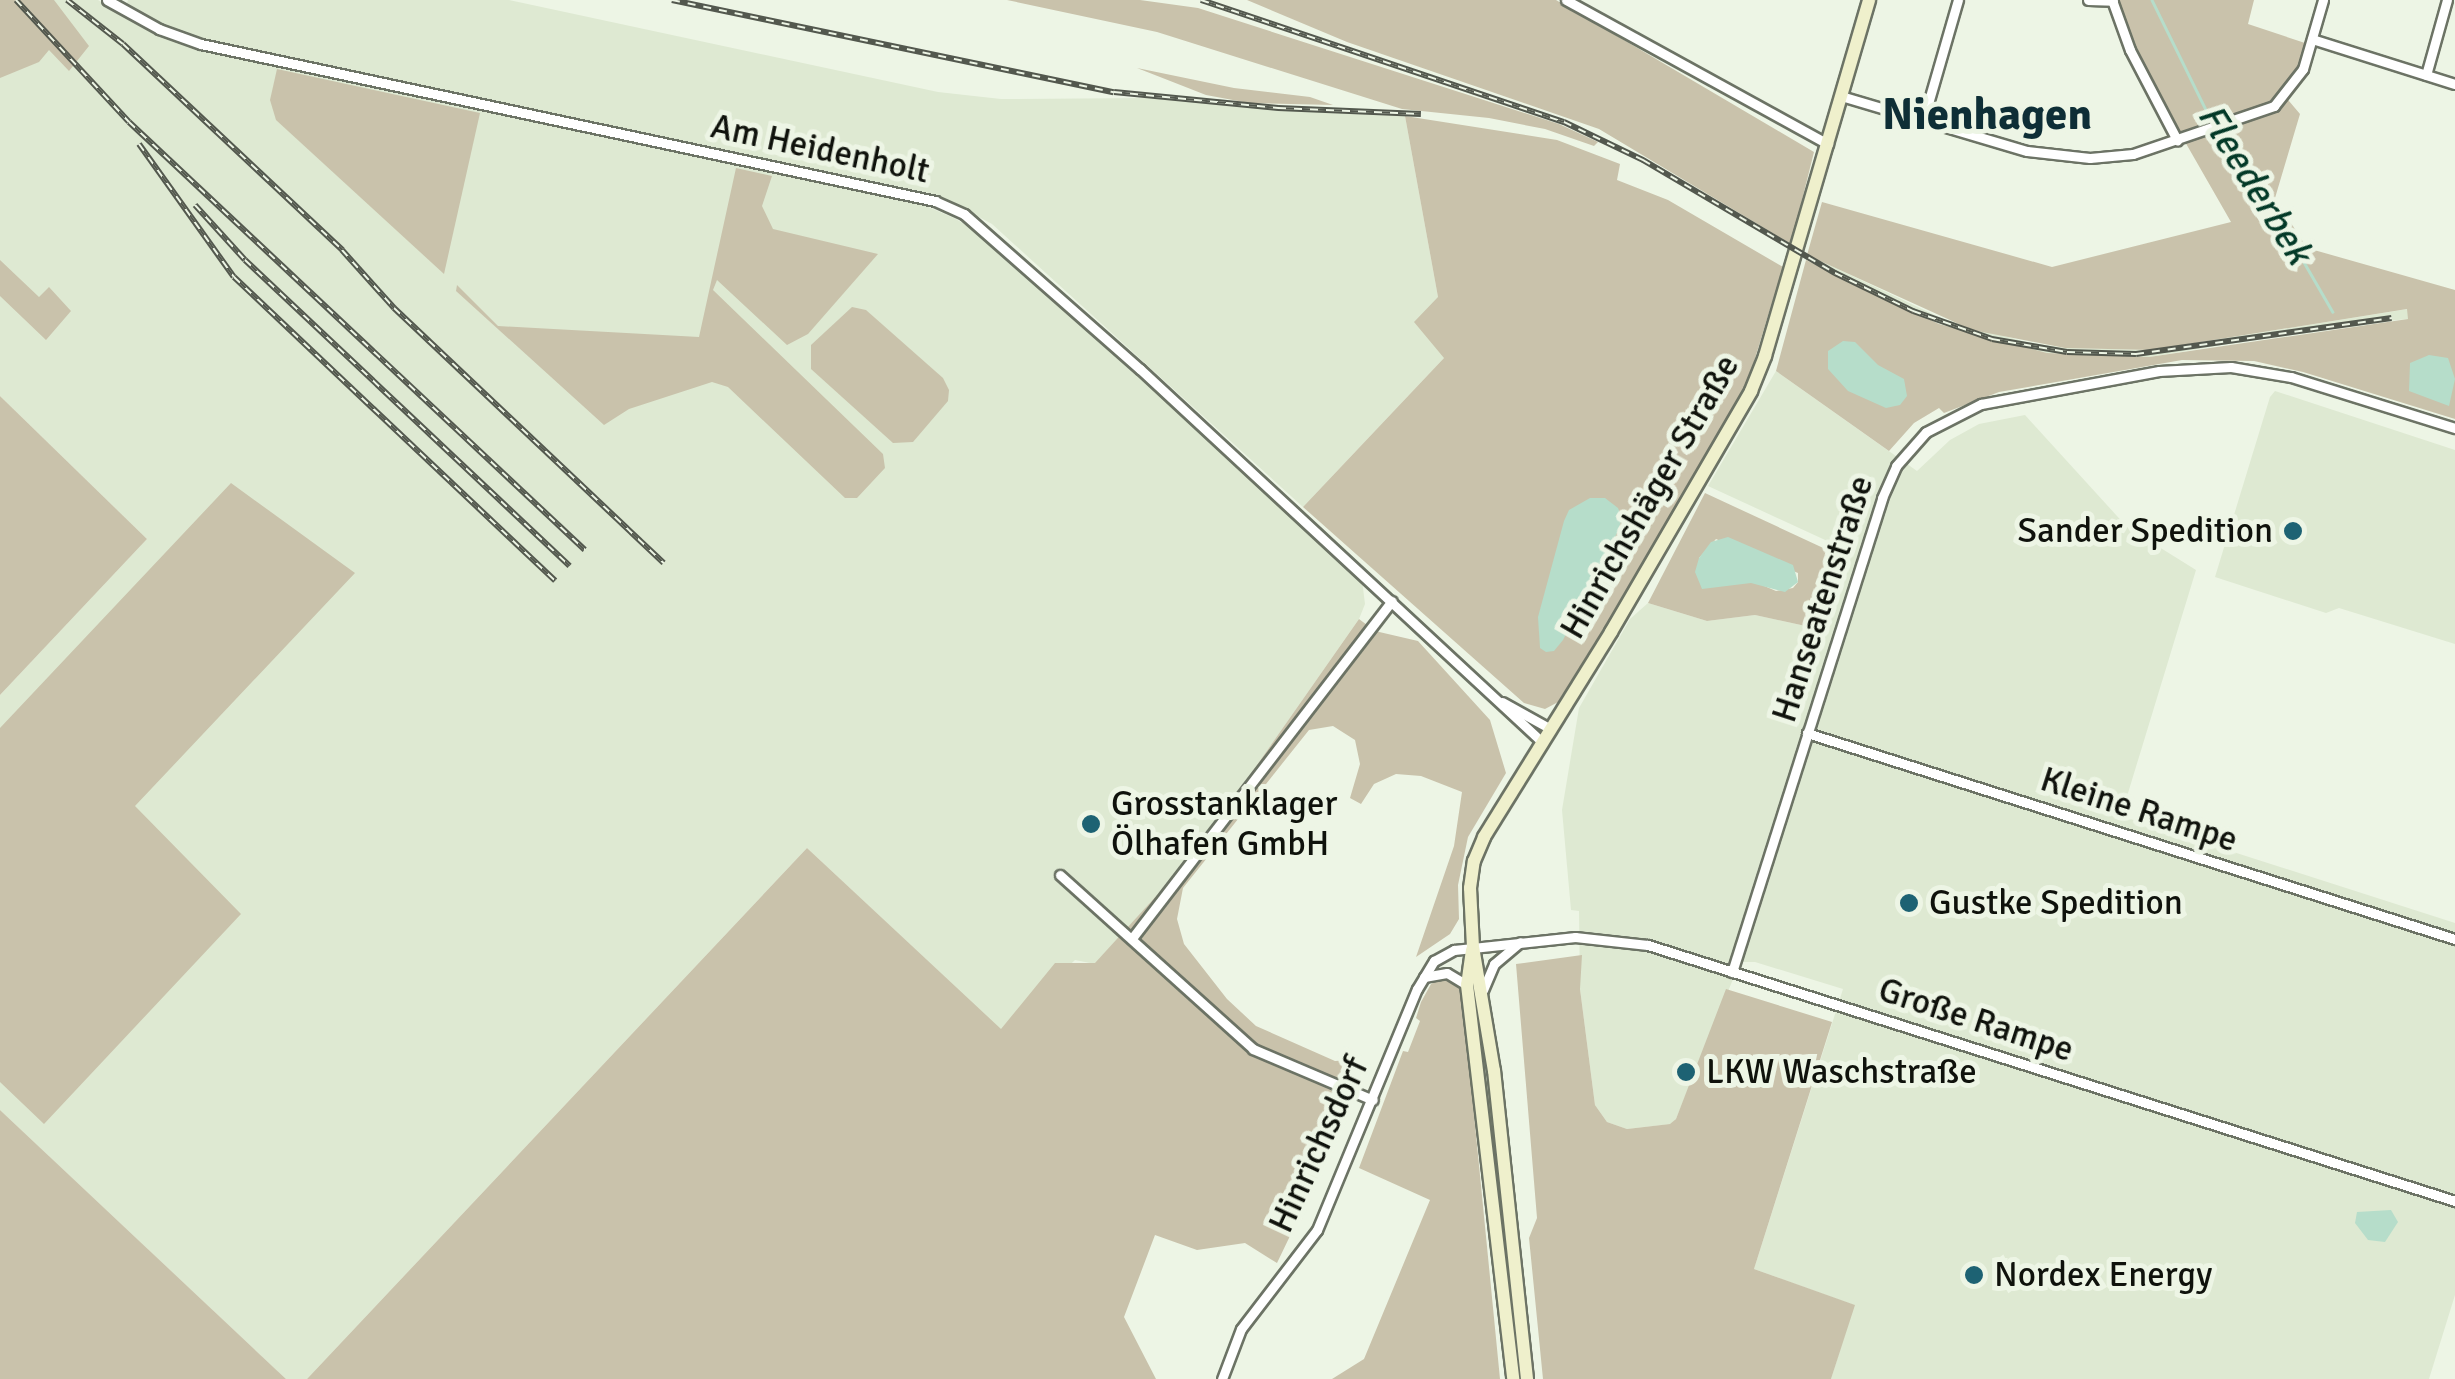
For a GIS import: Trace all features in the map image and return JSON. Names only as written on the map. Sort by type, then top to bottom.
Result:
[{"type":"main road","name":"Hinrichshäger Straße","points":[[1513,1379],[1486,1115],[1467,985],[1474,860],[1751,391],[1869,0]]},
{"type":"main road","name":"Hinrichshäger Straße","points":[[1472,948],[1483,990],[1527,1379]]},
{"type":"street","name":"Am Heidenholt","points":[[107,0],[159,29],[201,44],[935,201],[964,214],[1392,600],[1541,741]]},
{"type":"street","points":[[1566,0],[1828,144]]},
{"type":"street","points":[[1922,120],[1958,0]]},
{"type":"street","points":[[2088,0],[2112,0],[2145,83],[2177,140]]},
{"type":"street","points":[[1841,96],[2028,151],[2114,158],[2274,106],[2296,84],[2323,0]]},
{"type":"street","points":[[2426,75],[2447,0]]},
{"type":"street","points":[[2312,39],[2455,84]]},
{"type":"street","name":"Hanseatenstraße","points":[[1732,972],[1891,477],[1911,446],[1962,410],[2159,371],[2231,366],[2290,376],[2455,428]]},
{"type":"street","points":[[1133,937],[1392,600]]},
{"type":"street","name":"Am Heidenholt","points":[[1500,702],[1549,728]]},
{"type":"street","name":"Kleine Rampe","points":[[1807,733],[2455,938]]},
{"type":"street","points":[[1062,872],[1253,1049],[1373,1100]]},
{"type":"street","name":"Große Rampe","points":[[1472,948],[1575,937],[1622,939],[2455,1201]]},
{"type":"street","points":[[1483,990],[1494,964],[1520,942]]},
{"type":"street","points":[[1424,977],[1444,954],[1472,948]]},
{"type":"street","points":[[1424,977],[1447,973],[1467,985]]},
{"type":"street","name":"Hinrichsdorf","points":[[1222,1379],[1240,1329],[1317,1230],[1424,977]]},
{"type":"shaded area","points":[[0,0],[98,0],[144,28],[189,46],[926,206],[954,218],[982,234],[1362,580],[1365,604],[1359,619],[1243,785],[1158,894],[1095,964],[1075,960],[1001,1030],[807,848],[307,1379],[286,1379],[0,1110],[0,695],[147,539],[0,396]]},
{"type":"shaded area","points":[[0,0],[54,0],[89,46],[69,71],[49,50],[39,62],[0,78]]},
{"type":"shaded area","points":[[128,0],[509,0],[938,92],[1001,99],[1145,98],[1405,116],[1438,297],[1444,358],[1303,507],[992,224],[938,195],[203,39],[166,27],[126,6]]},
{"type":"shaded area","points":[[1007,0],[1140,0],[1198,8],[1559,124],[1598,142],[1594,146],[1545,129],[1489,118],[1402,109],[1157,32]]},
{"type":"shaded area","points":[[1247,0],[1556,0],[1814,152],[1791,244],[1599,129],[1347,42]]},
{"type":"shaded area","points":[[2118,0],[2254,0],[2248,24],[2308,44],[2296,79],[2284,95],[2300,114],[2275,198],[2307,248],[2455,290],[2455,419],[2303,372],[2254,361],[2182,360],[1999,392],[1944,413],[1939,408],[1914,423],[1889,451],[1776,371],[1806,260],[1939,324],[2047,353],[2149,357],[2408,319],[2407,309],[2151,350],[2065,348],[1972,330],[1807,255],[1822,202],[2052,267],[2231,222],[2149,79]]},
{"type":"shaded area","points":[[1137,68],[1234,88],[1310,97],[1333,105],[1249,103],[1206,95]]},
{"type":"shaded area","points":[[277,69],[480,113],[444,274],[276,120],[270,100]]},
{"type":"shaded area","points":[[1405,116],[1557,140],[1620,164],[1617,180],[1668,200],[1783,267],[1745,391],[1606,630],[1560,701],[1545,709],[1524,703],[1303,507],[1444,358],[1414,322],[1438,297]]},
{"type":"shaded area","points":[[736,168],[772,176],[762,206],[773,229],[878,254],[808,334],[787,345],[717,280],[713,290],[883,454],[885,468],[857,498],[845,498],[728,387],[712,382],[629,409],[604,425],[456,291],[457,285],[498,326],[699,337]]},
{"type":"shaded area","points":[[1800,251],[1943,319],[2026,342],[2065,348],[2151,350],[2408,309],[2408,319],[2345,325],[2149,357],[2047,353],[1970,335],[1911,312],[1824,270],[1799,255]]},
{"type":"shaded area","points":[[0,260],[39,297],[49,287],[71,311],[46,340],[0,296]]},
{"type":"shaded area","points":[[852,307],[866,310],[943,378],[949,390],[948,401],[913,442],[893,443],[811,369],[811,345]]},
{"type":"shaded area","points":[[1843,341],[1855,342],[1878,365],[1904,379],[1907,396],[1900,405],[1886,408],[1848,391],[1828,369],[1828,351]]},
{"type":"shaded area","points":[[2429,355],[2448,358],[2455,379],[2449,406],[2409,391],[2410,363]]},
{"type":"shaded area","points":[[1776,371],[1917,471],[1950,440],[1979,424],[2025,415],[2127,527],[2196,570],[2121,816],[2455,923],[2455,1295],[2429,1379],[1831,1379],[1854,1305],[1754,1269],[1843,989],[1755,962],[1740,962],[1671,1124],[1627,1129],[1607,1122],[1595,1105],[1580,989],[1579,911],[1571,910],[1562,810],[1579,708],[1630,619],[1648,603],[1707,621],[1755,615],[1824,630],[1849,551],[1708,486]]},
{"type":"shaded area","points":[[2275,391],[2455,450],[2455,644],[2339,608],[2326,613],[2215,577]]},
{"type":"shaded area","points":[[0,396],[147,539],[0,695]]},
{"type":"shaded area","points":[[231,483],[355,573],[135,806],[241,914],[44,1124],[0,1082],[0,728]]},
{"type":"shaded area","points":[[1705,493],[1847,559],[1824,630],[1755,615],[1707,621],[1648,603]],"holes":[[[1716,539],[1798,573],[1793,588],[1776,591],[1699,558]]]},
{"type":"shaded area","points":[[1590,498],[1605,498],[1618,508],[1622,518],[1563,640],[1554,651],[1546,652],[1540,648],[1538,617],[1564,521],[1569,510]]},
{"type":"shaded area","points":[[1728,537],[1793,565],[1798,582],[1785,592],[1751,583],[1702,589],[1695,572],[1699,558],[1711,542]]},
{"type":"shaded area","points":[[1359,619],[1375,631],[1418,641],[1490,720],[1506,773],[1468,837],[1458,885],[1459,919],[1450,934],[1416,957],[1454,846],[1462,792],[1421,776],[1396,774],[1374,784],[1361,804],[1350,798],[1360,764],[1355,740],[1333,726],[1309,730],[1183,888],[1177,919],[1184,944],[1227,999],[1256,1026],[1335,1061],[1351,1060],[1334,1107],[1339,1134],[1277,1263],[1245,1243],[1197,1250],[1155,1235],[1124,1317],[1156,1379],[307,1379],[807,848],[1001,1029],[1055,963],[1095,963],[1158,894],[1243,785]]},
{"type":"shaded area","points":[[1582,955],[1580,989],[1595,1105],[1607,1122],[1627,1129],[1670,1124],[1676,1119],[1726,989],[1832,1022],[1754,1269],[1855,1305],[1831,1379],[1543,1379],[1529,1238],[1537,1218],[1516,964]]},
{"type":"shaded area","points":[[1440,979],[1456,984],[1462,992],[1500,1379],[1332,1379],[1364,1359],[1430,1200],[1359,1168],[1403,1051],[1408,1052],[1420,1021],[1416,1018],[1421,1002],[1431,984]]},
{"type":"shaded area","points":[[0,1110],[286,1379],[0,1379]]},
{"type":"shaded area","points":[[2391,1210],[2398,1222],[2385,1242],[2368,1240],[2355,1223],[2357,1212]]},
{"type":"waterway","name":"Fleederbek","points":[[2152,0],[2212,122]]},
{"type":"waterway","name":"Fleederbek","points":[[2216,130],[2235,168],[2268,200],[2333,312]]},
{"type":"railway","points":[[16,0],[129,122],[585,550]]},
{"type":"railway","points":[[67,0],[123,44],[342,250],[394,308],[664,563]]},
{"type":"railway","points":[[672,0],[1114,92],[1278,108],[1421,114]]},
{"type":"railway","points":[[1201,0],[1564,122],[1643,160],[1835,273],[1913,311],[1992,339],[2067,352],[2136,354],[2391,318]]},
{"type":"railway","points":[[139,144],[234,277],[555,581]]},
{"type":"railway","points":[[195,205],[245,260],[570,566]]},
{"type":"place","name":"Sander Spedition","points":[[2293,531]]},
{"type":"place","name":"Grosstanklager Ölhafen GmbH","points":[[1091,824]]},
{"type":"place","name":"Gustke Spedition","points":[[1909,903]]},
{"type":"place","name":"LKW Waschstraße","points":[[1686,1072]]},
{"type":"place","name":"Nordex Energy","points":[[1974,1275]]},
{"type":"district","name":"Nienhagen","points":[[1987,115]]}]
